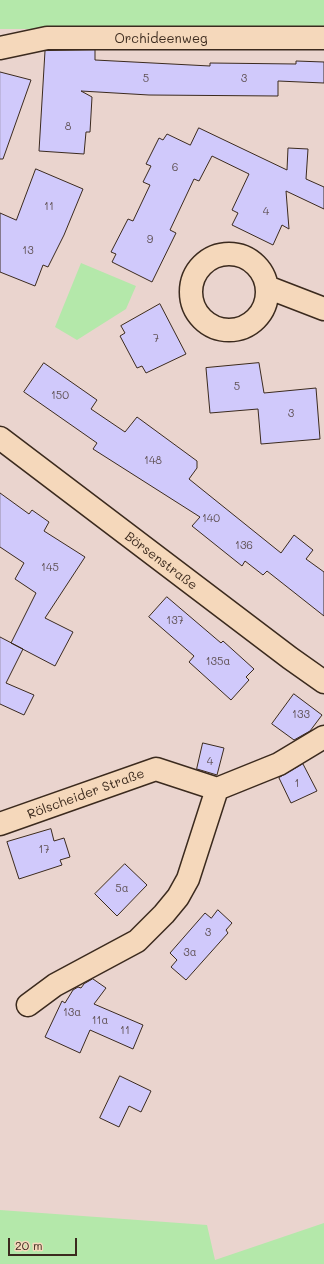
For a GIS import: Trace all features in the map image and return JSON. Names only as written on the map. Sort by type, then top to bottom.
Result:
[{"type":"street","name":"Orchideenweg","points":[[0,48],[47,38],[324,38]]},
{"type":"street","points":[[267,287],[324,309]]},
{"type":"street","name":"Börsenstraße","points":[[0,438],[290,658],[324,682]]},
{"type":"street","points":[[28,1005],[61,982],[137,941],[164,914],[178,897],[188,879],[217,789],[279,764],[324,738]]},
{"type":"street","name":"Rölscheider Straße","points":[[0,824],[156,769],[217,789]]},
{"type":"green space","points":[[0,0],[324,0],[324,29],[0,29]]},
{"type":"green space","points":[[81,263],[136,286],[126,309],[77,340],[55,327]]},
{"type":"green space","points":[[0,1210],[207,1225],[215,1260],[324,1223],[324,1264],[0,1264]]},
{"type":"building","points":[[95,50],[95,60],[210,66],[210,63],[296,64],[296,61],[324,62],[324,83],[278,81],[278,96],[149,95],[81,91],[92,97],[90,132],[86,132],[84,154],[39,151],[45,51]]},
{"type":"building","points":[[0,72],[31,80],[3,159],[0,159]]},
{"type":"building","points":[[199,128],[287,170],[288,148],[308,149],[306,179],[324,187],[324,209],[286,191],[289,229],[282,225],[273,245],[232,225],[238,213],[232,210],[249,174],[212,156],[199,181],[194,179],[170,230],[176,233],[152,282],[112,262],[116,254],[111,252],[128,219],[133,221],[150,185],[143,182],[151,166],[146,164],[159,138],[163,140],[167,134],[190,145]]},
{"type":"building","points":[[36,169],[83,189],[64,235],[48,267],[43,265],[35,286],[0,272],[0,213],[16,220]]},
{"type":"building","points":[[160,304],[186,354],[146,373],[142,366],[137,368],[120,336],[125,333],[121,326]]},
{"type":"building","points":[[44,363],[97,400],[91,409],[125,432],[137,417],[197,461],[197,468],[189,479],[281,553],[294,535],[313,550],[306,559],[324,572],[324,616],[267,571],[263,575],[245,561],[242,566],[192,526],[200,517],[93,449],[97,443],[24,392]]},
{"type":"building","points":[[259,363],[264,393],[316,388],[320,439],[261,444],[258,409],[210,413],[206,368]]},
{"type":"building","points":[[0,493],[29,514],[32,510],[49,522],[44,531],[85,557],[45,618],[73,632],[55,666],[11,643],[36,593],[15,579],[24,563],[0,547]]},
{"type":"building","points":[[167,597],[221,643],[223,641],[254,669],[246,677],[249,680],[231,700],[189,662],[194,656],[149,617]]},
{"type":"building","points":[[0,637],[23,649],[6,683],[34,695],[24,715],[0,704]]},
{"type":"building","points":[[294,694],[322,715],[310,731],[294,740],[272,724]]},
{"type":"building","points":[[203,743],[224,748],[217,775],[197,769]]},
{"type":"building","points":[[303,764],[317,791],[291,803],[279,778]]},
{"type":"building","points":[[51,829],[54,841],[64,838],[70,857],[60,860],[62,865],[19,879],[7,842]]},
{"type":"building","points":[[125,864],[147,885],[117,916],[95,894]]},
{"type":"building","points":[[218,910],[232,923],[226,930],[228,933],[186,980],[171,967],[177,960],[170,953],[205,913],[211,918]]},
{"type":"building","points":[[93,979],[106,988],[94,1004],[143,1025],[133,1049],[90,1030],[80,1053],[45,1037],[62,1001],[65,1003],[73,990],[78,987],[81,988],[84,984]]},
{"type":"building","points":[[120,1076],[151,1091],[141,1112],[129,1106],[119,1127],[100,1118]]}]
